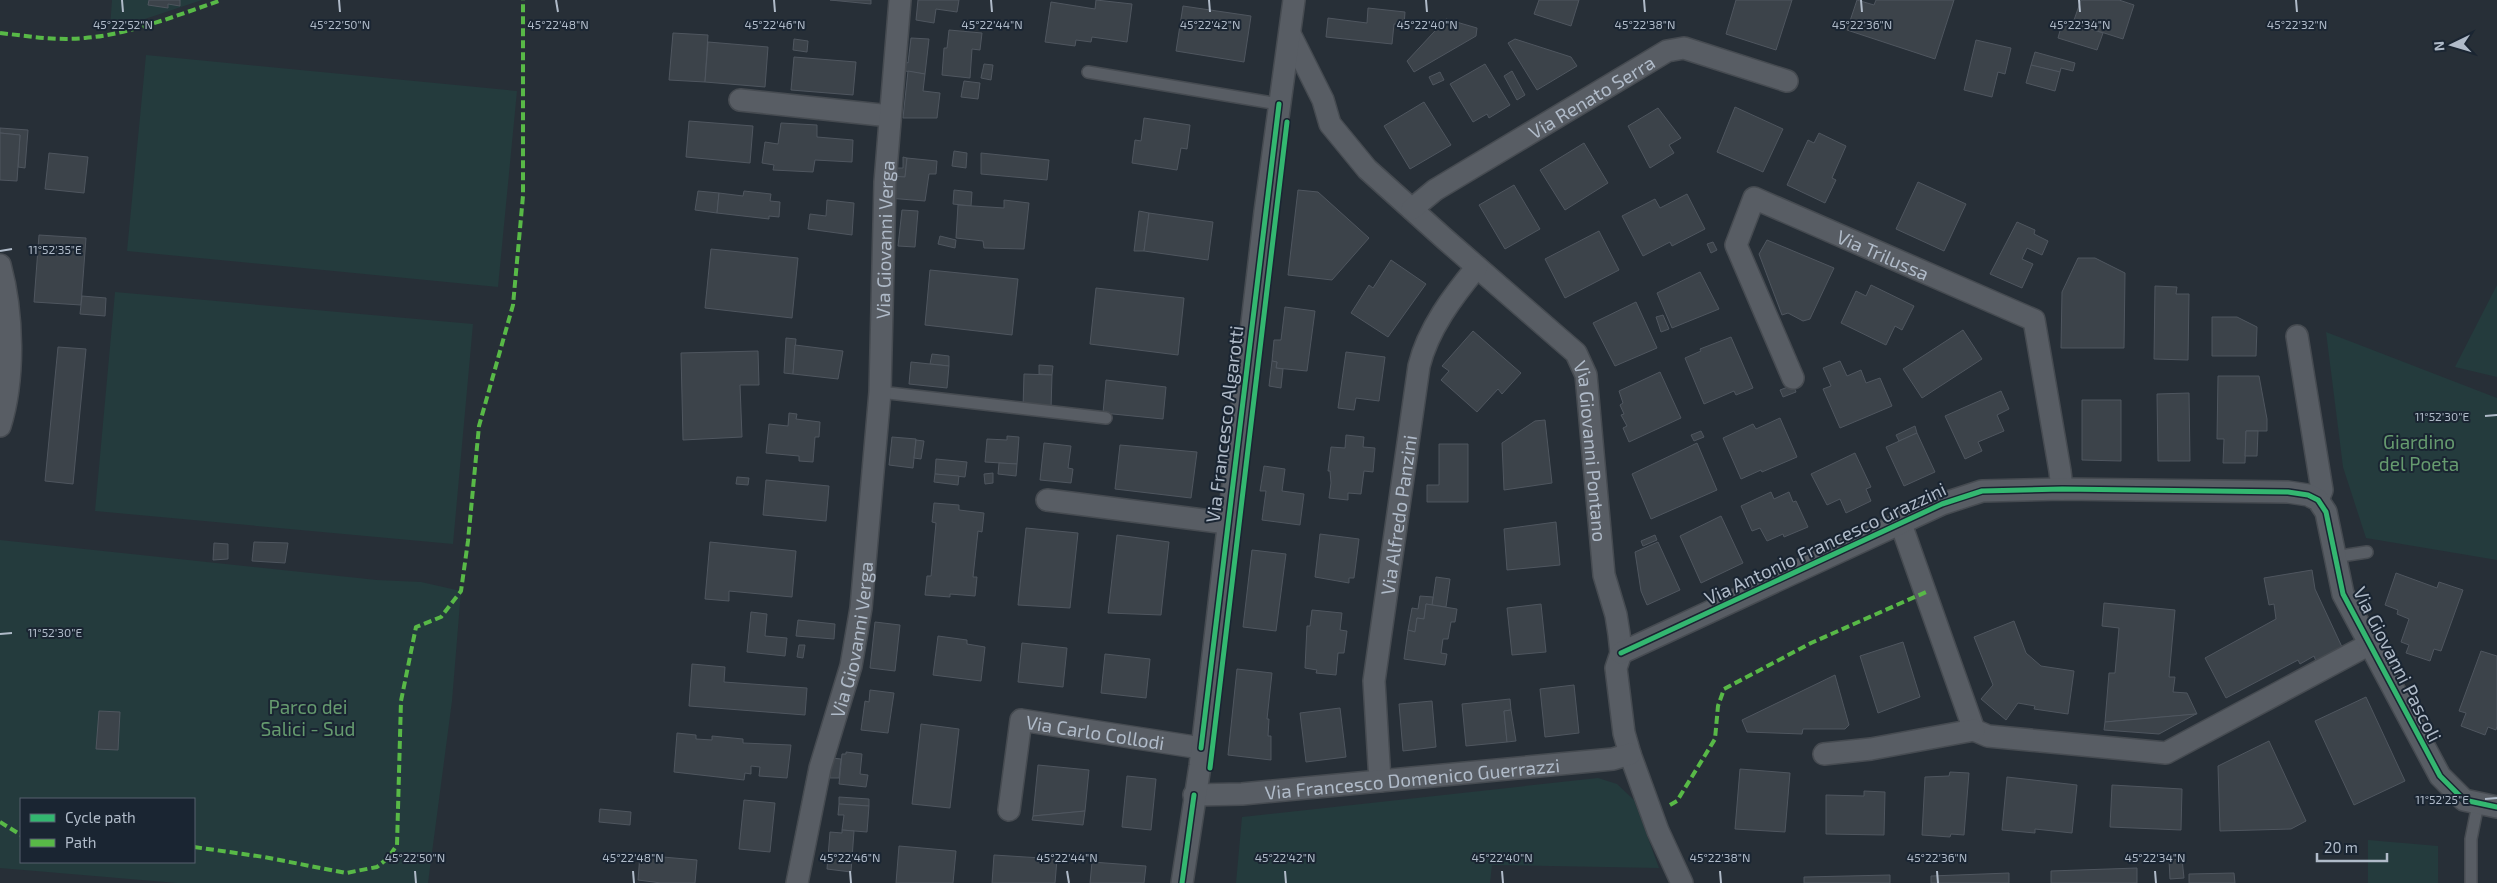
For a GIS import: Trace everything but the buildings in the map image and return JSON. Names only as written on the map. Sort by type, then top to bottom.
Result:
[{"type":"street","name":"Via Giovanni Verga","points":[[797,883],[820,768],[851,666],[861,608],[880,392],[885,182],[900,0]]},
{"type":"street","name":"Via Francesco Algarotti","points":[[1182,883],[1201,748],[1279,104],[1294,0]]},
{"type":"street","name":"Via Giovanni Pontano","points":[[1290,34],[1323,100],[1330,124],[1367,169],[1576,353],[1582,362],[1587,388],[1604,575],[1616,615],[1621,653],[1616,668],[1624,734],[1658,831],[1682,883]]},
{"type":"street","name":"Via Renato Serra","points":[[1412,209],[1435,190],[1667,51],[1684,48],[1787,81]]},
{"type":"street","points":[[740,100],[890,116]]},
{"type":"street","name":"Via Trilussa","points":[[1794,378],[1736,245],[1754,198],[2034,320],[2062,489]]},
{"type":"street","points":[[0,265],[6,289],[10,345],[6,409],[0,426]]},
{"type":"street","name":"Via Alfredo Panzini","points":[[1380,781],[1374,681],[1419,366],[1429,335],[1460,288],[1477,267]]},
{"type":"street","name":"Via Giovanni Pascoli","points":[[2297,336],[2322,490],[2318,500],[2326,512],[2334,558],[2343,594],[2368,645],[2440,776],[2464,800],[2488,805]]},
{"type":"street","name":"Via Antonio Francesco Grazzini","points":[[1621,653],[1942,504],[1982,491],[2062,489],[2288,492],[2308,495],[2318,500]]},
{"type":"street","name":"Via Francesco Algarotti","points":[[1047,500],[1227,523]]},
{"type":"street","points":[[1901,524],[1974,730]]},
{"type":"street","points":[[1824,754],[1871,749],[1974,730],[1988,736],[2166,753],[2368,645]]},
{"type":"street","name":"Via Carlo Collodi","points":[[1009,810],[1021,720],[1201,748]]},
{"type":"street","name":"Via Francesco Domenico Guerrazzi","points":[[1194,795],[1242,794],[1613,759],[1630,754]]},
{"type":"lane","points":[[1088,72],[1279,104]]},
{"type":"lane","points":[[880,392],[1106,418]]},
{"type":"lane","points":[[2334,558],[2367,552]]},
{"type":"lane","points":[[2471,883],[2472,830],[2488,805]]},
{"type":"green space","points":[[112,0],[202,0],[139,21],[110,28]]},
{"type":"green space","points":[[146,55],[517,91],[498,287],[127,251]]},
{"type":"green space","points":[[2497,285],[2497,377],[2455,367]]},
{"type":"green space","points":[[115,292],[473,324],[453,544],[95,511]]},
{"type":"green space","name":"Giardino del Poeta","points":[[2326,332],[2497,398],[2497,560],[2366,538],[2343,467]]},
{"type":"green space","name":"Parco dei Salici - Sud","points":[[0,540],[377,580],[421,582],[461,591],[452,701],[428,883],[177,883],[0,868]]},
{"type":"green space","points":[[1598,778],[1617,784],[1634,800],[1659,868],[1492,865],[1490,883],[1236,883],[1242,817]]},
{"type":"green space","points":[[2368,840],[2438,846],[2438,883],[2368,883]]},
{"type":"marked path","points":[[0,33],[63,39],[103,36],[154,23],[222,0]]},
{"type":"marked path","points":[[195,847],[264,857],[346,873],[377,867],[388,858],[397,845],[401,701],[416,627],[441,617],[461,591],[468,541],[479,426],[513,305],[523,196],[523,0]]},
{"type":"marked path","points":[[1670,805],[1677,801],[1715,739],[1718,706],[1724,689],[1811,643],[1926,592]]},
{"type":"marked path","points":[[0,822],[20,834]]},
{"type":"cycle path","points":[[1201,748],[1279,104]]},
{"type":"cycle path","points":[[1210,768],[1287,122]]},
{"type":"cycle path","points":[[1621,653],[1942,504],[1982,491],[2062,489],[2288,492],[2308,495],[2318,500],[2326,512],[2343,594],[2440,776],[2464,800],[2497,807]]},
{"type":"cycle path","points":[[1182,883],[1194,795]]}]
